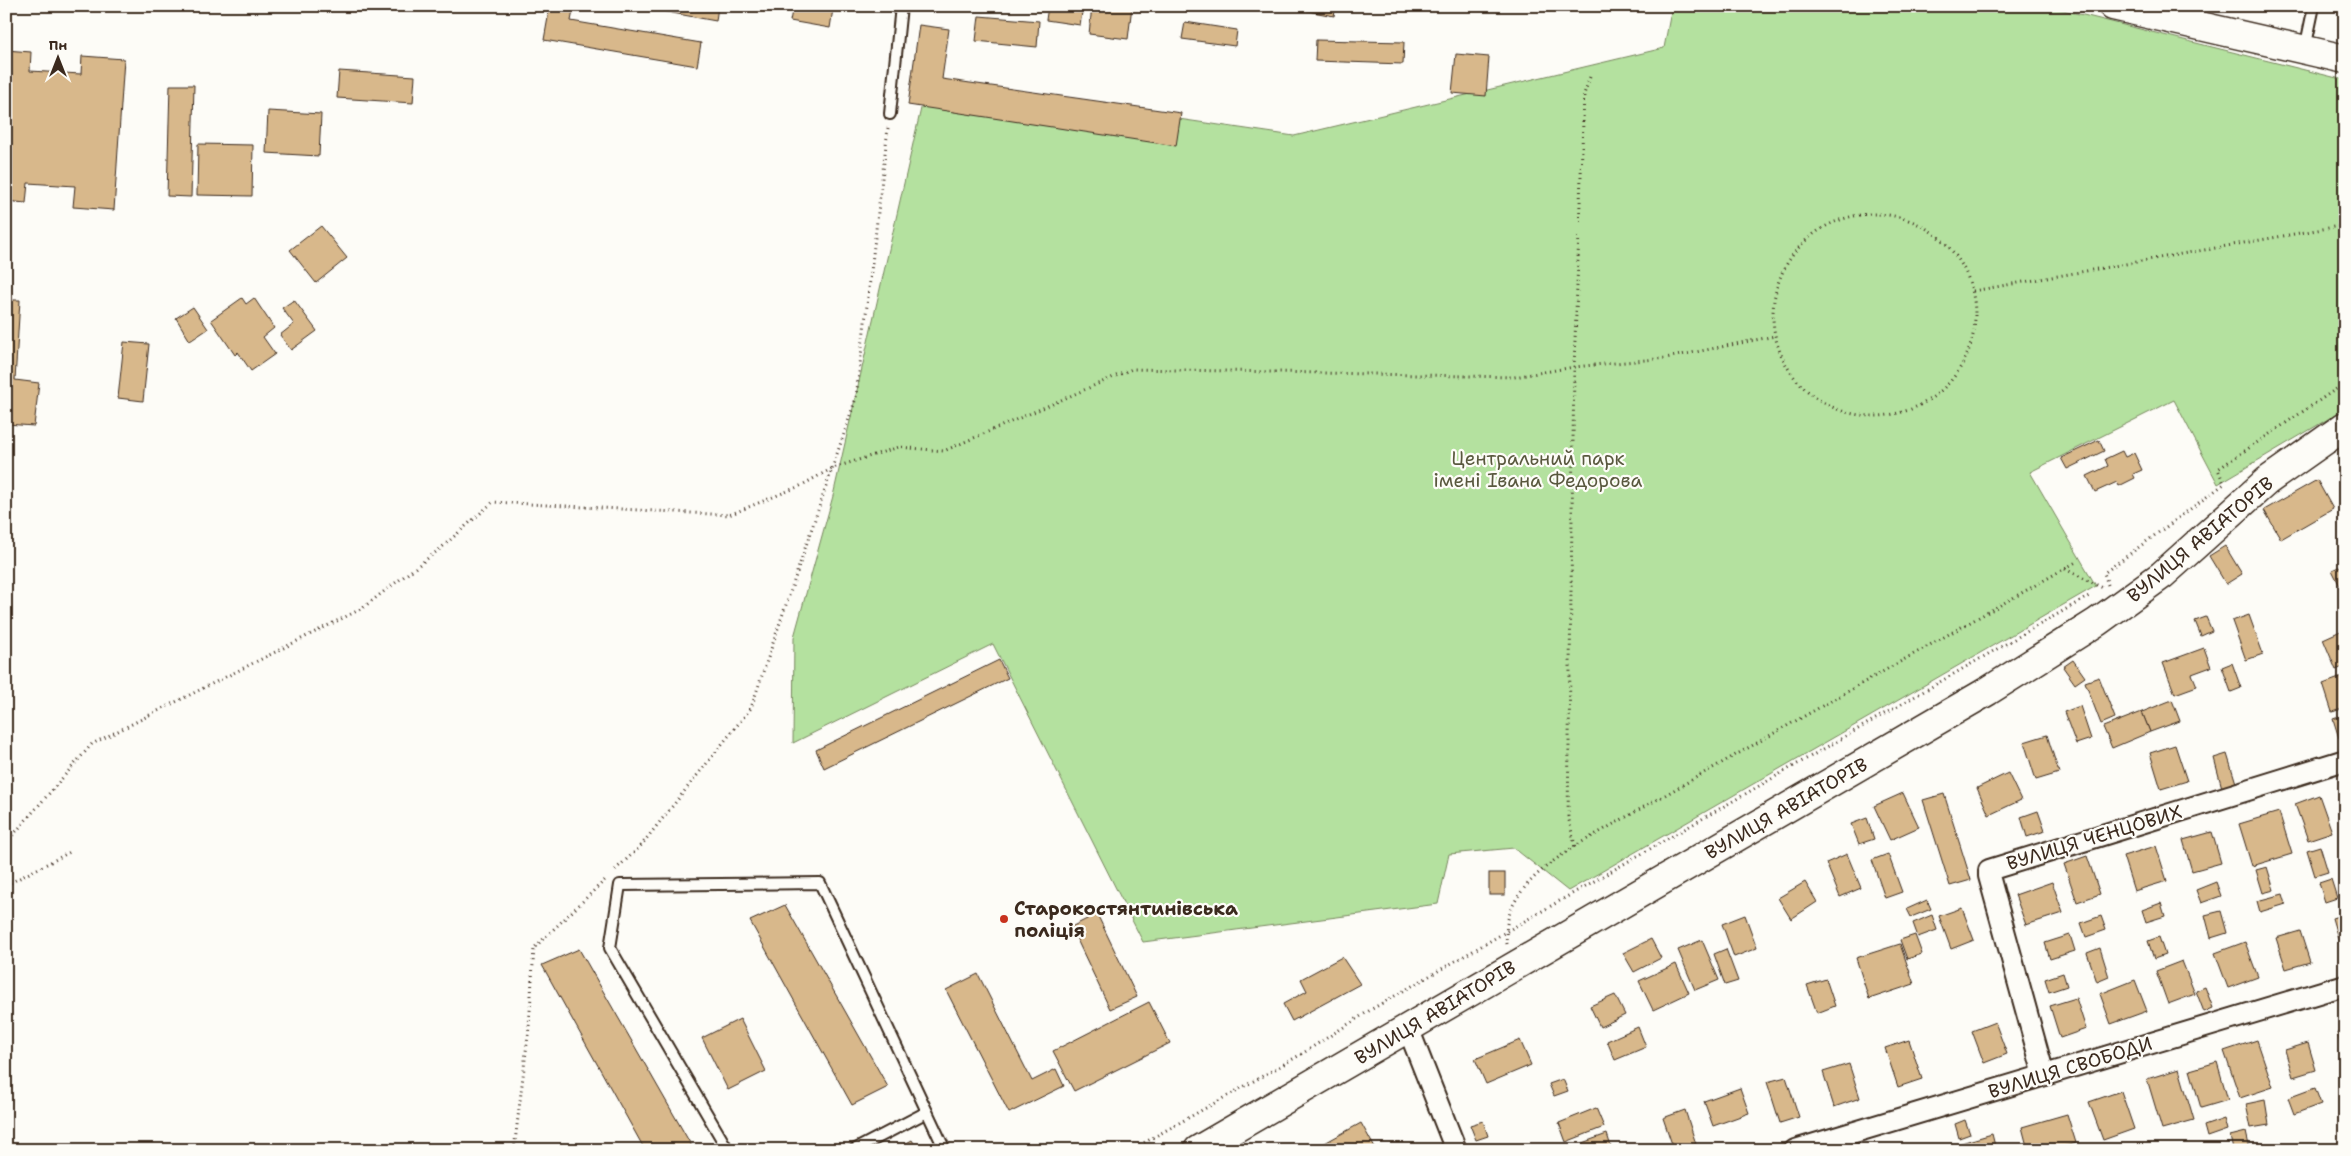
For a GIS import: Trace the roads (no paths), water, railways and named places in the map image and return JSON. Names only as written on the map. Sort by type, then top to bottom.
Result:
[{"type":"street","points":[[2113,6],[2345,59]]},
{"type":"street","name":"ВУЛИЦЯ АВІАТОРІВ","points":[[1198,1150],[1979,696],[2097,622],[2162,575],[2267,481],[2345,426]]},
{"type":"street","name":"ВУЛИЦЯ ЧЕНЦОВИХ","points":[[2044,1075],[1989,876],[1989,870],[2345,760]]},
{"type":"street","name":"ВУЛИЦЯ СВОБОДИ","points":[[1795,1150],[2345,985]]},
{"type":"street","points":[[1408,1028],[1456,1150]]},
{"type":"lane","points":[[890,114],[901,6]]},
{"type":"lane","points":[[2305,50],[2314,6]]},
{"type":"lane","points":[[728,1150],[610,948],[620,885],[820,883],[944,1150]]},
{"type":"lane","points":[[854,1150],[927,1112]]},
{"type":"place","name":"Старокостянтинівська поліція","points":[[1004,919]]},
{"type":"park label","name":"Центральний парк імені Івана Федорова","points":[[1538,469]]}]
